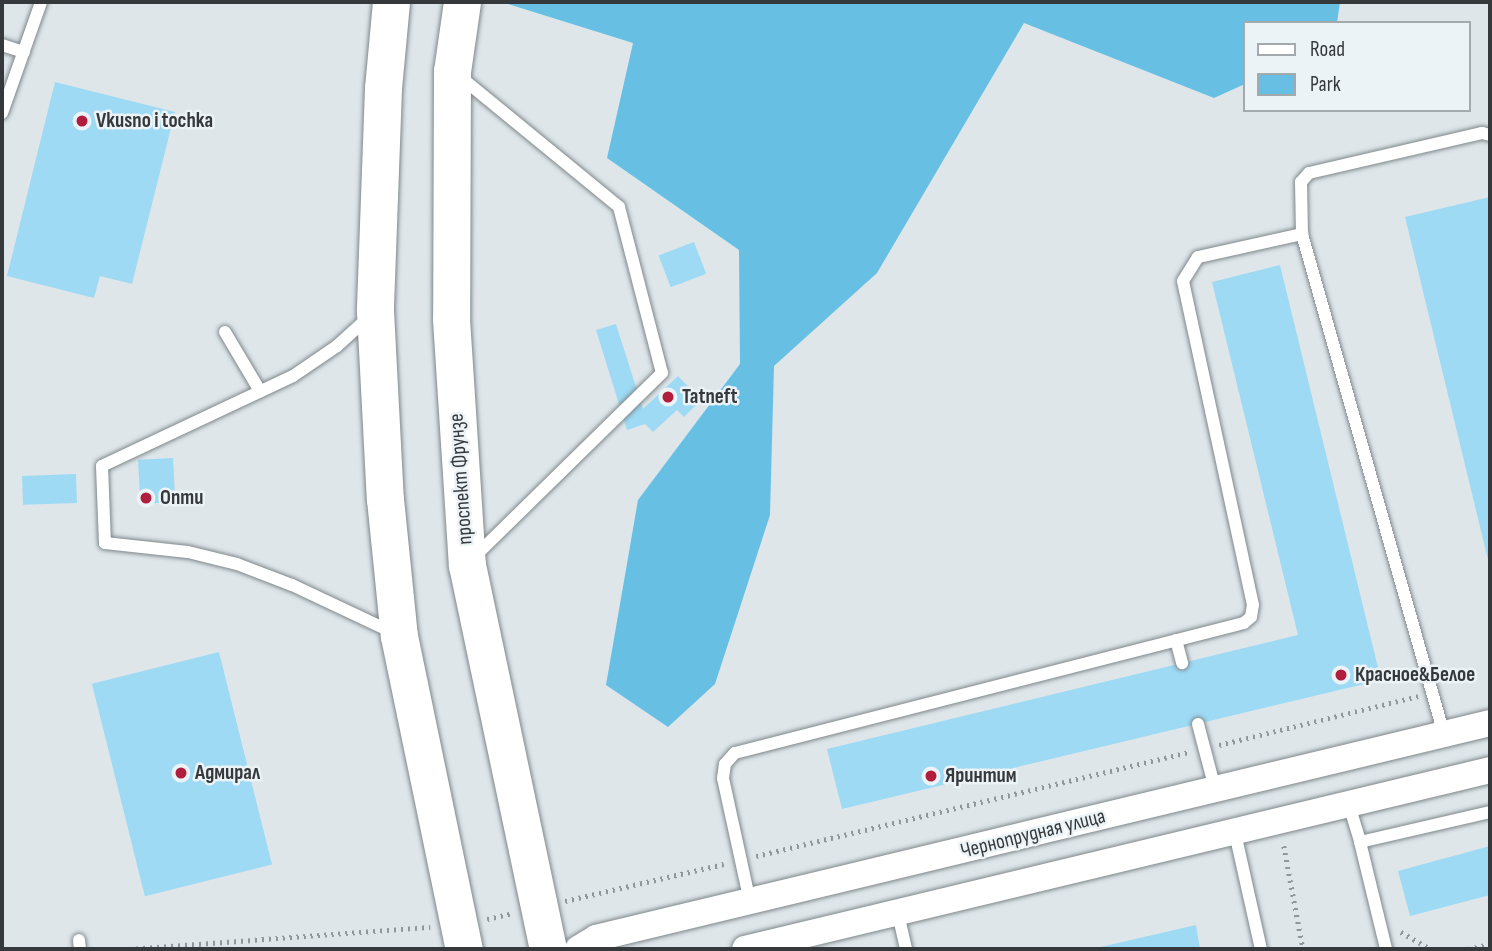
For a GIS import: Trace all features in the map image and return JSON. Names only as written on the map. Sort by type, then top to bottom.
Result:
[{"type":"main road","points":[[391,2],[383,88],[375,311],[385,499],[399,636],[462,937]]},
{"type":"main road","name":"проспект Фрунзе","points":[[462,2],[452,71],[451,319],[467,565],[548,949]]},
{"type":"street","name":"Чернопрудная улица","points":[[578,949],[596,938],[1490,723]]},
{"type":"street","points":[[745,949],[1490,770]]},
{"type":"lane","points":[[2,113],[41,2]]},
{"type":"lane","points":[[2,44],[24,52]]},
{"type":"lane","points":[[452,71],[619,207],[663,373],[467,565]]},
{"type":"lane","points":[[1444,734],[1303,234],[1301,182],[1308,173],[1482,133],[1490,135]]},
{"type":"lane","points":[[750,902],[723,778],[725,764],[735,753],[1244,623],[1251,617],[1253,605],[1183,281],[1198,257],[1303,234]]},
{"type":"lane","points":[[375,311],[337,346],[293,376],[103,466],[105,543],[188,552],[237,564],[292,585],[399,636]]},
{"type":"lane","points":[[225,332],[260,391]]},
{"type":"lane","points":[[1176,640],[1182,663]]},
{"type":"lane","points":[[1198,724],[1215,789]]},
{"type":"lane","points":[[1349,805],[1386,949]]},
{"type":"lane","points":[[1360,842],[1490,812]]},
{"type":"lane","points":[[1235,833],[1261,949]]},
{"type":"lane","points":[[898,914],[906,949]]},
{"type":"path","points":[[129,949],[462,937],[538,907],[1432,693]]},
{"type":"path","points":[[1284,846],[1303,949]]},
{"type":"path","points":[[1379,919],[1431,949]]},
{"type":"path","points":[[1468,949],[1490,944]]},
{"type":"green space","points":[[502,2],[1340,2],[1337,21],[1244,21],[1244,84],[1214,98],[1024,23],[877,273],[774,366],[770,515],[715,684],[668,727],[606,685],[638,500],[740,364],[739,250],[607,158],[633,43]]},
{"type":"building","points":[[55,82],[175,112],[132,284],[100,276],[94,298],[7,276]]},
{"type":"building","points":[[1490,197],[1490,564],[1489,564],[1405,217]]},
{"type":"building","points":[[694,242],[706,274],[671,287],[659,256]]},
{"type":"building","points":[[1280,265],[1381,680],[842,809],[827,749],[1298,635],[1212,282]]},
{"type":"building","points":[[616,324],[643,409],[678,376],[701,400],[684,417],[677,410],[653,432],[645,424],[627,430],[596,330]]},
{"type":"building","points":[[173,458],[175,502],[140,504],[138,460]]},
{"type":"building","points":[[76,474],[77,503],[23,505],[22,476]]},
{"type":"building","name":"Адмирал","points":[[219,652],[272,864],[145,896],[92,684]]},
{"type":"building","points":[[1490,846],[1490,895],[1410,916],[1398,871]]},
{"type":"building","points":[[1196,925],[1200,949],[1096,949],[1096,948]]},
{"type":"place","name":"Vkusno i tochka","points":[[82,121]]},
{"type":"place","name":"Tatneft","points":[[668,397]]},
{"type":"place","name":"Опти","points":[[146,498]]},
{"type":"place","name":"Красное&Белое","points":[[1341,675]]},
{"type":"place","name":"Адмирал","points":[[181,773]]},
{"type":"place","name":"Яринтим","points":[[931,776]]}]
